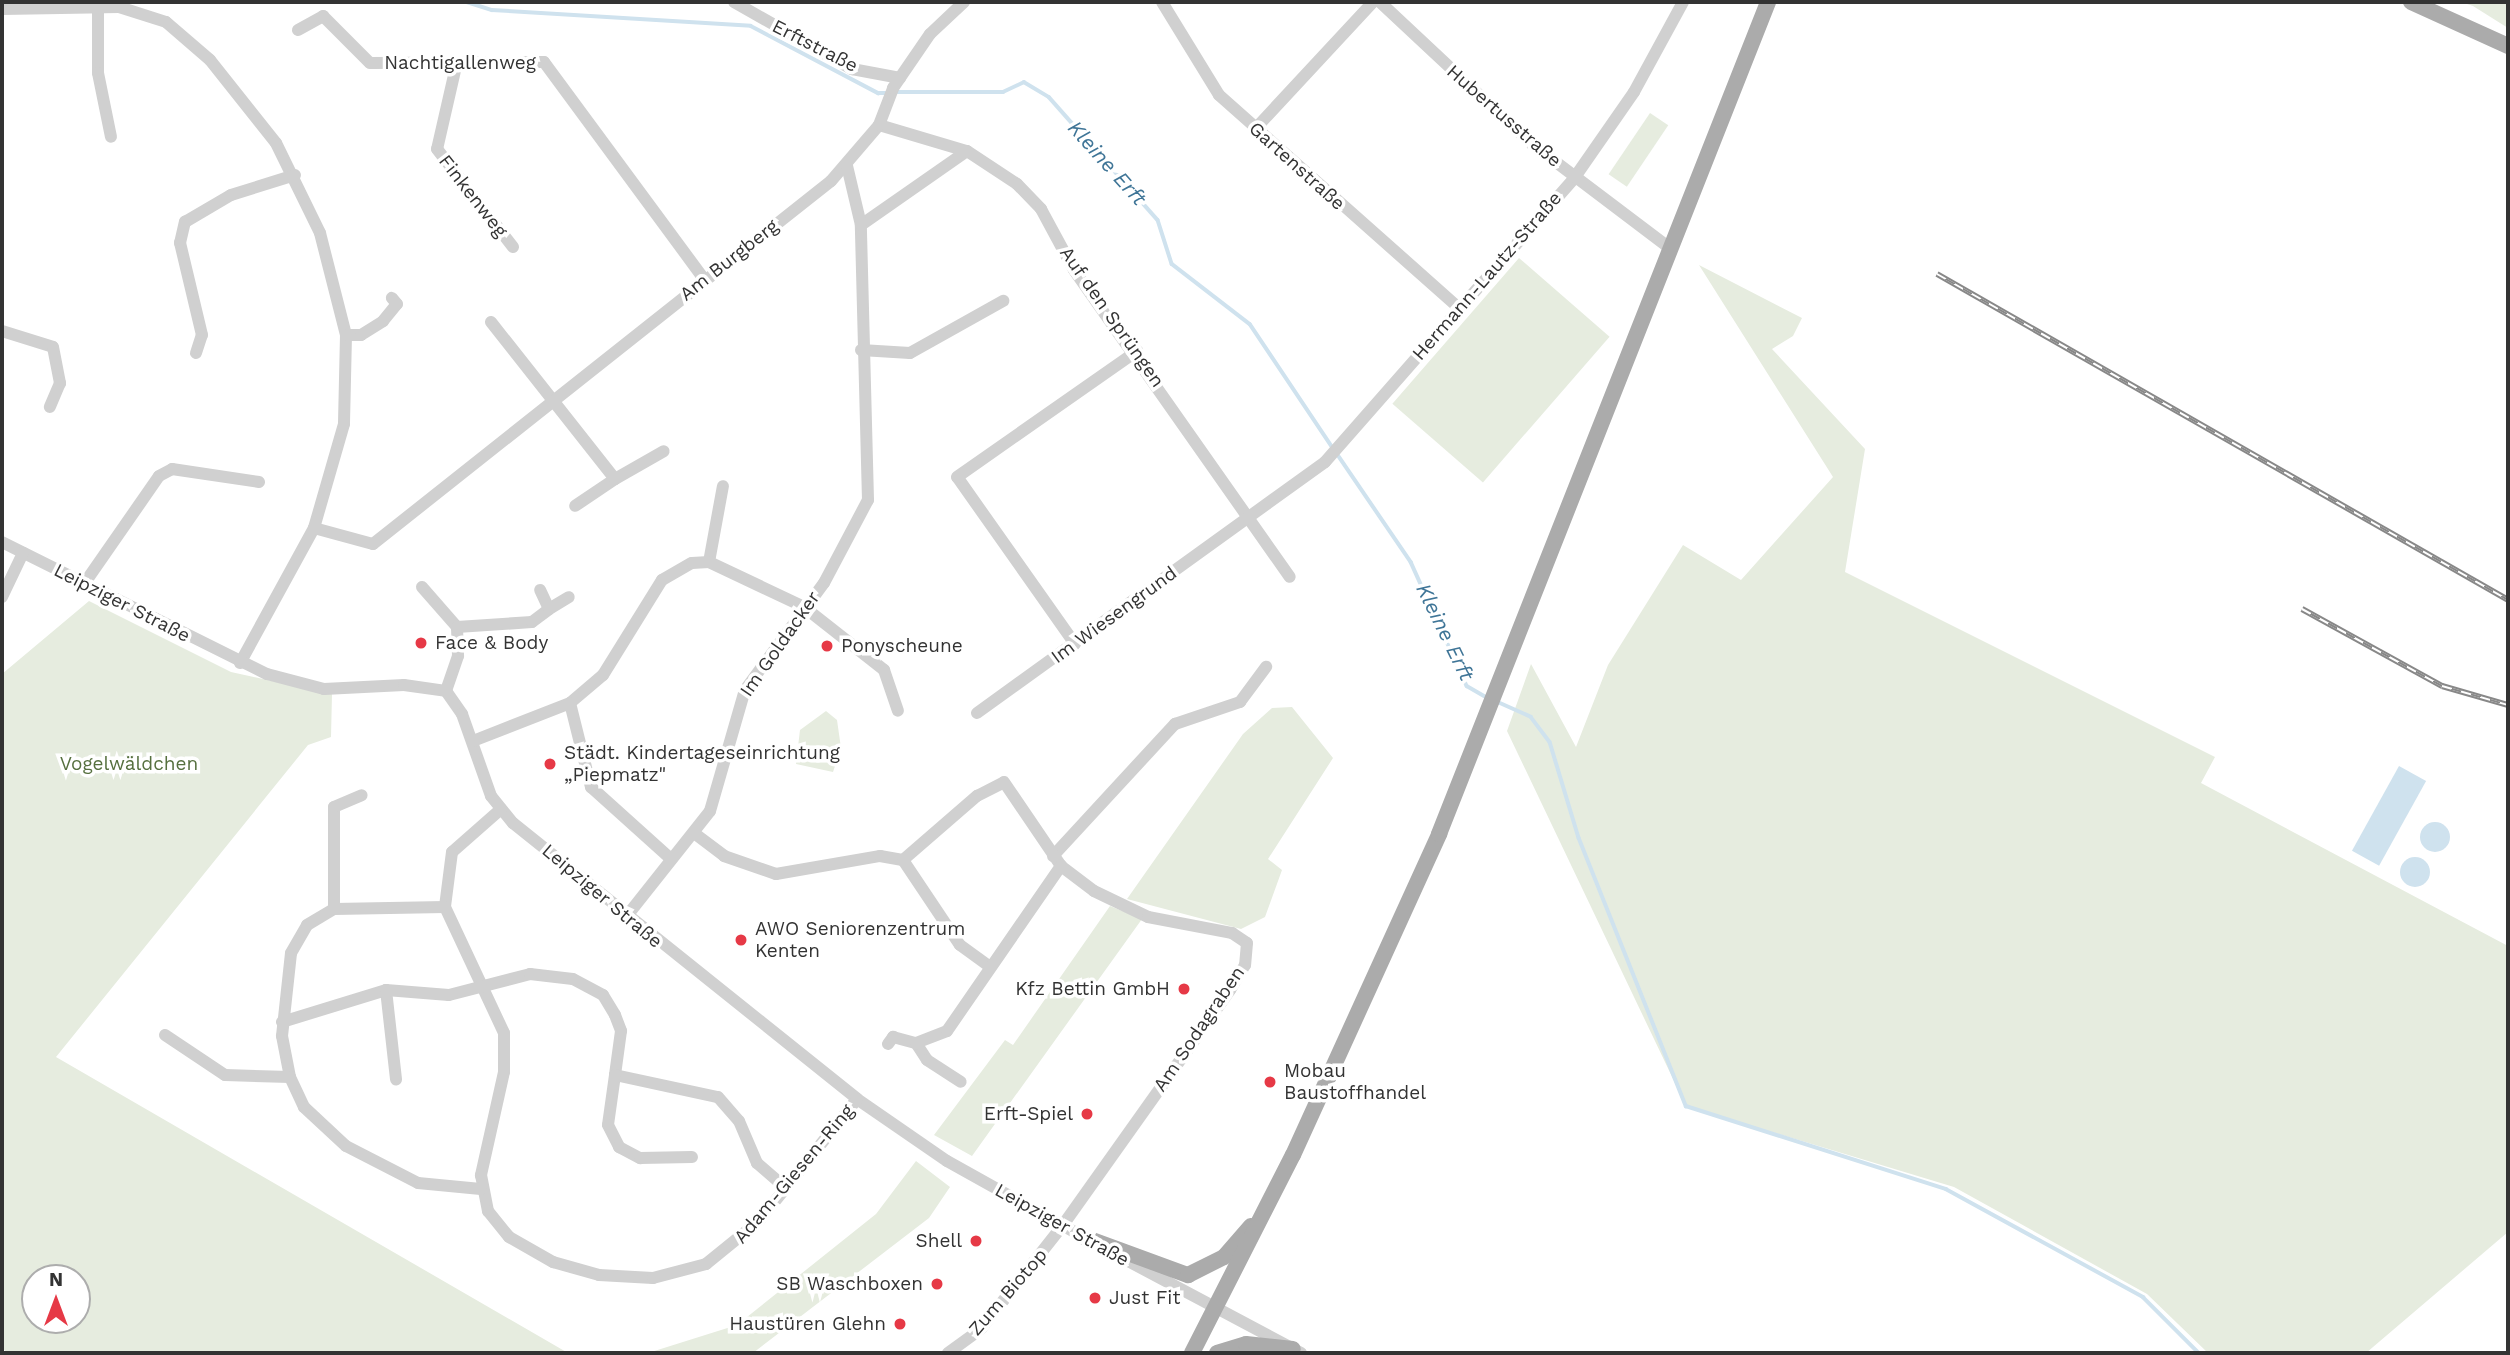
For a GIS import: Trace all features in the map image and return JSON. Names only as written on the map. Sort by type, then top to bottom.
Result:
[{"type":"main road","points":[[1192,1353],[1216,1311],[1264,1211],[1439,834],[1668,247],[1768,2]]},
{"type":"main road","points":[[2411,2],[2508,46]]},
{"type":"main road","points":[[1084,1237],[1188,1275],[1224,1257],[1264,1211]]},
{"type":"main road","points":[[1217,1353],[1246,1344],[1297,1351]]},
{"type":"street","name":"Erftstraße","points":[[734,2],[852,69],[897,83]]},
{"type":"street","name":"Am Burgberg","points":[[314,528],[373,544],[847,166],[879,125],[884,107],[897,83],[930,34],[964,2]]},
{"type":"street","name":"Gartenstraße","points":[[1162,2],[1219,95],[1459,308]]},
{"type":"street","points":[[1256,128],[1373,2]]},
{"type":"street","name":"Hubertusstraße","points":[[1380,2],[1575,177],[1668,247]]},
{"type":"street","name":"Hermann-Lautz-Straße","points":[[1251,515],[1325,462],[1575,177],[1634,92],[1684,2]]},
{"type":"street","points":[[98,4],[99,74],[111,137]]},
{"type":"street","points":[[2,9],[98,4],[135,10],[184,35],[295,175],[336,279],[346,335],[346,413],[314,528],[240,663]]},
{"type":"street","name":"Nachtigallenweg","points":[[298,30],[323,16],[370,63],[544,62],[704,279]]},
{"type":"street","name":"Finkenweg","points":[[457,62],[437,149],[513,247]]},
{"type":"street","name":"Auf den Sprüngen","points":[[879,125],[967,151],[1017,184],[1041,209],[1074,270],[1137,351],[1251,515],[1290,577]]},
{"type":"street","points":[[861,225],[967,151]]},
{"type":"street","name":"Im Goldacker","points":[[626,917],[694,833],[720,792],[745,690],[804,607],[868,500],[861,350],[861,225],[847,166]]},
{"type":"street","points":[[196,352],[202,335],[180,243],[185,222],[231,195],[295,175]]},
{"type":"street","points":[[346,335],[360,335],[383,321],[397,304],[391,298]]},
{"type":"street","points":[[861,350],[909,352],[1003,301]]},
{"type":"street","points":[[491,321],[556,400],[615,479]]},
{"type":"street","points":[[2,331],[53,347],[60,383],[50,407]]},
{"type":"street","points":[[1075,644],[957,477],[1137,351]]},
{"type":"street","points":[[575,506],[664,451]]},
{"type":"street","points":[[84,584],[159,476],[172,469],[259,482]]},
{"type":"street","points":[[709,562],[723,485]]},
{"type":"street","name":"Im Wiesengrund","points":[[977,713],[1251,515]]},
{"type":"street","name":"Leipziger Straße","points":[[2,542],[240,663],[324,689],[404,685],[446,691],[473,741],[479,770],[501,809],[626,917],[857,1100],[947,1161],[1216,1311],[1297,1351]]},
{"type":"street","points":[[2,597],[23,553]]},
{"type":"street","points":[[473,741],[570,703],[603,675],[662,580],[684,566],[709,562],[804,607],[884,670],[898,711]]},
{"type":"street","points":[[422,587],[457,627],[458,656],[446,691]]},
{"type":"street","points":[[540,590],[549,609]]},
{"type":"street","points":[[457,627],[532,622],[569,597]]},
{"type":"street","points":[[888,1044],[893,1037],[916,1043],[947,1031],[1057,861],[1174,724],[1240,702],[1266,667]]},
{"type":"street","points":[[570,703],[591,787],[671,859]]},
{"type":"street","name":"Am Sodagraben","points":[[903,860],[977,796],[1004,782],[1057,861],[1094,891],[1148,916],[1232,933],[1247,943],[1245,965],[1230,990],[1063,1225]]},
{"type":"street","points":[[334,909],[334,807],[362,795]]},
{"type":"street","points":[[445,907],[334,909],[317,916],[296,939],[282,1022],[290,1077],[316,1122],[346,1146],[418,1183],[481,1189],[505,1059],[505,1033],[445,907],[452,852],[501,809]]},
{"type":"street","points":[[694,833],[724,856],[776,874],[880,856],[903,860],[960,945],[990,967]]},
{"type":"street","points":[[282,1022],[387,990],[449,995],[551,971],[603,995],[621,1031],[608,1125],[619,1147],[640,1158],[692,1157]]},
{"type":"street","points":[[387,990],[396,1079]]},
{"type":"street","points":[[165,1035],[225,1075],[290,1077]]},
{"type":"street","points":[[916,1043],[927,1060],[961,1082]]},
{"type":"street","points":[[615,1075],[718,1097],[740,1121],[757,1163],[785,1187]]},
{"type":"street","name":"Adam-Giesen-Ring","points":[[481,1189],[495,1223],[531,1252],[586,1272],[653,1278],[725,1254],[857,1100]]},
{"type":"street","name":"Zum Biotop","points":[[948,1353],[981,1329],[1063,1225]]},
{"type":"green space","points":[[2461,2],[2508,2],[2508,28],[2473,6]]},
{"type":"green space","points":[[1650,113],[1668,125],[1627,187],[1609,174]]},
{"type":"green space","points":[[1519,258],[1610,337],[1483,482],[1392,404]]},
{"type":"green space","points":[[1699,265],[1802,318],[1793,336],[1772,349],[1865,449],[1845,572],[2215,757],[2201,783],[2508,946],[2508,1232],[2366,1353],[2208,1353],[2147,1294],[1954,1187],[1686,1106],[1507,731],[1531,664],[1576,747],[1608,665],[1683,545],[1741,580],[1833,477]]},
{"type":"green space","name":"Vogelwäldchen","points":[[89,601],[231,672],[332,694],[331,737],[308,745],[56,1057],[568,1353],[8,1353],[2,1348],[2,674]]},
{"type":"green space","points":[[1292,707],[1333,758],[1268,859],[1282,870],[1265,917],[1241,929],[1127,899],[1243,734],[1272,708]]},
{"type":"green space","points":[[826,711],[837,720],[841,748],[833,772],[796,764],[800,730]]},
{"type":"green space","points":[[1110,906],[1142,919],[972,1156],[934,1135],[1005,1040],[1013,1045]]},
{"type":"green space","points":[[916,1161],[950,1187],[929,1218],[753,1353],[648,1353],[737,1325],[876,1214]]},
{"type":"water","points":[[2399,766],[2426,781],[2379,866],[2352,851]]},
{"type":"water","points":[[2435,822],[2446,826],[2450,837],[2446,848],[2435,852],[2424,848],[2420,837],[2424,826]]},
{"type":"water","points":[[2415,857],[2426,861],[2430,872],[2426,883],[2415,887],[2404,883],[2400,872],[2404,861]]},
{"type":"waterway","name":"Kleine Erft","points":[[467,2],[492,10],[751,26],[878,93],[889,93]]},
{"type":"waterway","name":"Kleine Erft","points":[[896,92],[1003,92],[1024,82],[1049,97],[1158,220],[1172,264],[1250,324],[1333,448]]},
{"type":"waterway","name":"Kleine Erft","points":[[1338,455],[1411,562],[1467,686],[1488,698]]},
{"type":"waterway","points":[[1498,702],[1531,717],[1550,742],[1579,838],[1686,1106],[1946,1189],[2143,1297],[2199,1353]]},
{"type":"railway","points":[[1937,274],[2508,600]]},
{"type":"railway","points":[[2302,609],[2442,686],[2508,705]]},
{"type":"place","name":"Face & Body","points":[[421,643]]},
{"type":"place","name":"Ponyscheune","points":[[827,646]]},
{"type":"place","name":"Städt. Kindertageseinrichtung „Piepmatz\"","points":[[550,764]]},
{"type":"place","name":"AWO Seniorenzentrum Kenten","points":[[741,940]]},
{"type":"place","name":"Kfz Bettin GmbH","points":[[1184,989]]},
{"type":"place","name":"Mobau Baustoffhandel","points":[[1270,1082]]},
{"type":"place","name":"Erft-Spiel","points":[[1087,1114]]},
{"type":"place","name":"Shell","points":[[976,1241]]},
{"type":"place","name":"SB Waschboxen","points":[[937,1284]]},
{"type":"place","name":"Just Fit","points":[[1095,1298]]},
{"type":"place","name":"Haustüren Glehn","points":[[900,1324]]}]
